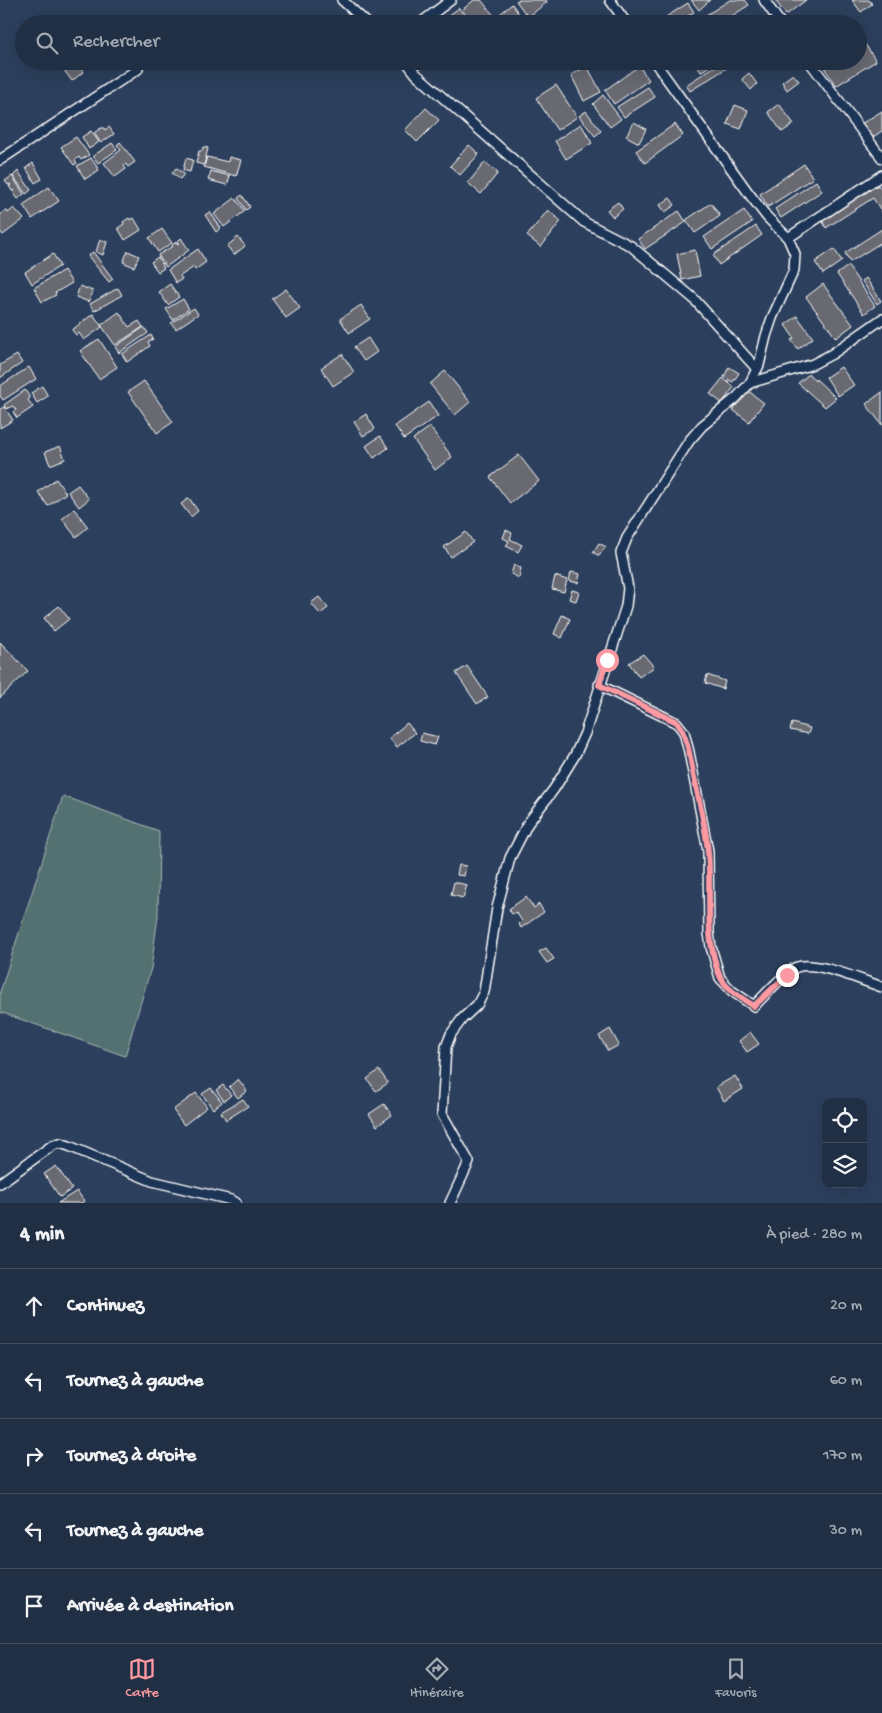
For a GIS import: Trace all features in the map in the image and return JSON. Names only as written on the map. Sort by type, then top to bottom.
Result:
[{"type":"street","points":[[342,0],[358,15]]},
{"type":"street","points":[[431,15],[451,0]]},
{"type":"street","points":[[610,0],[621,15]]},
{"type":"street","points":[[764,0],[775,15]]},
{"type":"street","points":[[0,160],[136,70]]},
{"type":"street","points":[[413,70],[584,222],[632,246],[693,298],[757,369]]},
{"type":"street","points":[[450,1203],[469,1162],[442,1114],[446,1047],[451,1034],[462,1019],[477,1005],[484,992],[497,908],[510,858],[528,823],[554,789],[575,756],[585,733],[626,606],[628,588],[621,553],[627,538],[689,441],[702,426],[736,398],[750,383],[757,369],[772,318],[794,270],[795,254],[788,238],[767,217],[750,195],[660,70]]},
{"type":"street","points":[[816,70],[882,158]]},
{"type":"street","points":[[788,238],[882,175]]},
{"type":"street","points":[[750,383],[813,364],[832,354],[882,319]]},
{"type":"street","points":[[599,685],[677,722],[684,732],[708,851],[709,933],[711,947],[720,978],[732,991],[754,1006],[796,967],[807,965],[831,970],[882,987]]},
{"type":"street","points":[[0,1184],[53,1145],[60,1143],[152,1181],[231,1200],[236,1203]]},
{"type":"green space","points":[[63,796],[159,831],[158,916],[151,968],[125,1056],[0,1012],[0,992]]},
{"type":"building","points":[[474,0],[481,0],[494,15],[466,15],[462,10]]},
{"type":"building","points":[[546,0],[547,2],[531,15],[526,15],[516,1]]},
{"type":"building","points":[[691,0],[710,0],[699,10]]},
{"type":"building","points":[[730,0],[745,0],[749,5],[733,15],[706,15]]},
{"type":"building","points":[[775,0],[806,0],[786,15]]},
{"type":"building","points":[[852,0],[869,0],[872,4],[861,12]]},
{"type":"building","points":[[688,3],[694,12],[689,15],[669,15]]},
{"type":"building","points":[[512,4],[520,15],[501,15]]},
{"type":"building","points":[[459,8],[464,15],[449,15]]},
{"type":"building","points":[[867,47],[876,61],[867,67]]},
{"type":"building","points":[[64,70],[82,70],[83,72],[72,81]]},
{"type":"building","points":[[580,70],[589,70],[601,92],[584,101],[571,75]]},
{"type":"building","points":[[633,70],[642,70],[649,80],[614,104],[605,90]]},
{"type":"building","points":[[709,70],[723,70],[690,91],[686,85]]},
{"type":"building","points":[[826,70],[862,70],[836,86]]},
{"type":"building","points":[[749,73],[757,84],[751,90],[742,79]]},
{"type":"building","points":[[793,74],[799,81],[787,90],[782,82]]},
{"type":"building","points":[[556,85],[577,117],[557,130],[536,98]]},
{"type":"building","points":[[648,87],[655,97],[624,117],[617,107]]},
{"type":"building","points":[[603,95],[621,119],[610,127],[593,104]]},
{"type":"building","points":[[779,104],[794,124],[782,132],[768,112]]},
{"type":"building","points":[[735,105],[748,110],[741,129],[727,124]]},
{"type":"building","points":[[426,108],[439,120],[417,142],[405,130]]},
{"type":"building","points":[[586,111],[601,131],[595,136],[579,116]]},
{"type":"building","points":[[882,111],[882,131],[870,139],[861,124]]},
{"type":"building","points":[[634,122],[646,129],[639,143],[626,136]]},
{"type":"building","points":[[581,124],[592,143],[566,159],[555,141]]},
{"type":"building","points":[[675,124],[683,135],[645,163],[636,151]]},
{"type":"building","points":[[109,127],[114,134],[101,143],[94,133],[101,128],[105,130]]},
{"type":"building","points":[[91,131],[99,142],[89,149],[82,137]]},
{"type":"building","points":[[76,137],[89,155],[81,160],[79,157],[75,160],[77,163],[74,165],[61,147]]},
{"type":"building","points":[[120,142],[135,162],[128,167],[126,164],[124,166],[126,169],[115,177],[104,163],[121,150],[117,145]]},
{"type":"building","points":[[112,143],[117,150],[98,163],[93,156]]},
{"type":"building","points":[[469,145],[479,154],[460,175],[450,166]]},
{"type":"building","points":[[203,147],[208,148],[204,165],[196,163],[199,151],[202,151]]},
{"type":"building","points":[[207,157],[228,162],[229,157],[241,160],[236,176],[204,167]]},
{"type":"building","points":[[91,158],[99,170],[85,179],[77,166]]},
{"type":"building","points":[[186,158],[193,160],[190,172],[183,170]]},
{"type":"building","points":[[485,162],[498,173],[481,194],[468,183]]},
{"type":"building","points":[[33,163],[42,179],[35,183],[26,168]]},
{"type":"building","points":[[804,164],[813,178],[768,207],[760,194]]},
{"type":"building","points":[[176,168],[184,174],[180,179],[172,173]]},
{"type":"building","points":[[18,171],[31,190],[26,194],[13,176]]},
{"type":"building","points":[[211,171],[230,176],[227,185],[208,180]]},
{"type":"building","points":[[12,176],[24,194],[18,199],[13,192],[15,191],[12,191],[9,186],[11,185],[8,185],[5,181]]},
{"type":"building","points":[[816,181],[822,191],[781,218],[775,209]]},
{"type":"building","points":[[878,185],[882,191],[882,212],[873,198],[826,228],[822,220]]},
{"type":"building","points":[[49,187],[59,201],[32,219],[23,205]]},
{"type":"building","points":[[242,195],[250,207],[246,210],[238,198]]},
{"type":"building","points":[[235,198],[245,211],[224,227],[214,214]]},
{"type":"building","points":[[670,198],[675,205],[665,212],[660,205]]},
{"type":"building","points":[[618,202],[623,209],[613,217],[607,210]]},
{"type":"building","points":[[711,203],[720,216],[695,233],[686,220]]},
{"type":"building","points":[[14,208],[24,219],[3,235],[0,231],[0,215],[6,210],[8,213]]},
{"type":"building","points":[[548,210],[561,221],[541,247],[527,236]]},
{"type":"building","points":[[744,210],[752,222],[712,249],[704,237]]},
{"type":"building","points":[[679,211],[686,222],[645,249],[638,239]]},
{"type":"building","points":[[210,212],[221,228],[216,232],[205,215]]},
{"type":"building","points":[[129,218],[130,220],[134,218],[141,230],[125,240],[118,228]]},
{"type":"building","points":[[756,226],[762,235],[719,265],[713,255]]},
{"type":"building","points":[[162,229],[172,243],[158,252],[149,238]]},
{"type":"building","points":[[882,229],[882,242],[850,262],[845,253]]},
{"type":"building","points":[[238,237],[245,246],[234,255],[227,246]]},
{"type":"building","points":[[181,238],[189,250],[166,267],[158,255],[176,242],[178,244]]},
{"type":"building","points":[[100,239],[107,242],[103,255],[96,252]]},
{"type":"building","points":[[198,249],[206,262],[195,270],[194,267],[180,276],[182,279],[176,283],[168,270]]},
{"type":"building","points":[[834,249],[842,261],[823,274],[815,262]]},
{"type":"building","points":[[695,250],[700,276],[682,280],[677,254]]},
{"type":"building","points":[[128,251],[139,256],[134,267],[123,262]]},
{"type":"building","points":[[93,252],[113,279],[109,282],[88,256]]},
{"type":"building","points":[[53,254],[60,266],[32,284],[25,272]]},
{"type":"building","points":[[158,257],[164,268],[158,272],[151,262]]},
{"type":"building","points":[[848,266],[875,306],[864,314],[837,274]]},
{"type":"building","points":[[64,270],[72,283],[55,293],[56,295],[42,302],[34,288]]},
{"type":"building","points":[[866,278],[881,301],[877,304],[862,281]]},
{"type":"building","points":[[170,284],[179,297],[168,305],[159,292]]},
{"type":"building","points":[[823,284],[853,325],[836,338],[806,297]]},
{"type":"building","points":[[80,286],[93,291],[89,302],[76,297]]},
{"type":"building","points":[[118,288],[122,295],[94,311],[90,304]]},
{"type":"building","points":[[286,289],[300,308],[286,318],[272,299]]},
{"type":"building","points":[[183,299],[189,309],[173,320],[166,309]]},
{"type":"building","points":[[361,305],[370,319],[349,333],[340,319]]},
{"type":"building","points":[[194,308],[198,314],[176,329],[171,323]]},
{"type":"building","points":[[119,312],[129,327],[139,321],[143,327],[115,345],[101,325]]},
{"type":"building","points":[[93,314],[102,327],[84,340],[79,333],[76,335],[72,330]]},
{"type":"building","points":[[797,316],[813,338],[798,349],[791,340],[794,338],[785,325]]},
{"type":"building","points":[[144,327],[148,333],[119,353],[115,347]]},
{"type":"building","points":[[151,335],[153,339],[148,342],[150,346],[127,362],[122,354]]},
{"type":"building","points":[[368,338],[377,352],[364,361],[354,347]]},
{"type":"building","points":[[99,339],[117,367],[99,379],[80,351]]},
{"type":"building","points":[[342,354],[354,372],[333,386],[321,368]]},
{"type":"building","points":[[17,355],[22,363],[0,378],[0,365]]},
{"type":"building","points":[[29,367],[36,379],[3,400],[0,396],[0,386]]},
{"type":"building","points":[[729,367],[739,373],[733,382],[724,377]]},
{"type":"building","points":[[841,367],[854,385],[838,396],[826,377]]},
{"type":"building","points":[[445,371],[470,402],[455,415],[430,384]]},
{"type":"building","points":[[809,374],[836,398],[825,407],[798,383]]},
{"type":"building","points":[[723,378],[734,387],[722,403],[710,394]]},
{"type":"building","points":[[144,381],[173,422],[157,433],[128,392]]},
{"type":"building","points":[[42,386],[48,396],[37,403],[31,393]]},
{"type":"building","points":[[25,390],[30,398],[28,400],[33,407],[17,418],[13,412],[16,410],[13,406],[6,409],[4,405]]},
{"type":"building","points":[[747,390],[764,403],[749,422],[733,410]]},
{"type":"building","points":[[882,392],[882,425],[866,404]]},
{"type":"building","points":[[429,402],[438,416],[404,439],[395,426]]},
{"type":"building","points":[[4,407],[13,420],[0,428],[0,409]]},
{"type":"building","points":[[366,414],[375,429],[363,436],[354,422]]},
{"type":"building","points":[[430,427],[452,457],[435,470],[413,439]]},
{"type":"building","points":[[380,436],[388,448],[374,458],[366,446]]},
{"type":"building","points":[[60,446],[65,459],[50,465],[45,452]]},
{"type":"building","points":[[519,455],[539,481],[510,503],[490,477]]},
{"type":"building","points":[[56,479],[66,493],[48,506],[38,492]]},
{"type":"building","points":[[78,485],[89,499],[79,507],[68,492]]},
{"type":"building","points":[[189,498],[198,511],[191,517],[181,504]]},
{"type":"building","points":[[74,509],[88,527],[76,537],[62,519]]},
{"type":"building","points":[[506,530],[512,533],[510,539],[522,545],[518,552],[506,546],[509,541],[503,538]]},
{"type":"building","points":[[466,532],[473,542],[451,557],[444,547]]},
{"type":"building","points":[[599,543],[606,547],[599,556],[593,552]]},
{"type":"building","points":[[514,565],[521,568],[519,578],[511,574]]},
{"type":"building","points":[[571,572],[580,574],[578,583],[569,581]]},
{"type":"building","points":[[555,576],[567,580],[564,592],[552,589]]},
{"type":"building","points":[[572,590],[579,592],[576,601],[569,599]]},
{"type":"building","points":[[319,597],[328,608],[320,614],[311,603]]},
{"type":"building","points":[[59,606],[69,619],[54,631],[44,618]]},
{"type":"building","points":[[562,615],[570,619],[562,638],[554,634]]},
{"type":"building","points":[[0,642],[28,671],[0,698]]},
{"type":"building","points":[[643,654],[654,667],[639,677],[629,663]]},
{"type":"building","points":[[467,666],[488,697],[477,704],[456,673]]},
{"type":"building","points":[[707,675],[725,681],[723,689],[705,683]]},
{"type":"building","points":[[407,723],[415,733],[397,747],[389,738]]},
{"type":"building","points":[[792,723],[810,728],[808,734],[790,730]]},
{"type":"building","points":[[422,733],[438,737],[435,745],[420,741]]},
{"type":"building","points":[[459,865],[466,866],[464,876],[457,875]]},
{"type":"building","points":[[454,882],[467,885],[463,898],[451,895]]},
{"type":"building","points":[[526,897],[534,908],[539,904],[544,912],[521,928],[519,924],[522,921],[516,912],[512,914],[509,909]]},
{"type":"building","points":[[546,948],[554,959],[547,963],[539,952]]},
{"type":"building","points":[[610,1029],[619,1045],[608,1051],[599,1036]]},
{"type":"building","points":[[750,1032],[759,1044],[747,1052],[739,1041]]},
{"type":"building","points":[[379,1070],[388,1083],[376,1091],[367,1079]]},
{"type":"building","points":[[735,1076],[743,1089],[724,1101],[716,1087]]},
{"type":"building","points":[[238,1079],[247,1091],[238,1098],[229,1087]]},
{"type":"building","points":[[223,1085],[231,1095],[224,1101],[216,1090]]},
{"type":"building","points":[[211,1088],[222,1102],[213,1109],[202,1094]]},
{"type":"building","points":[[196,1093],[207,1107],[184,1125],[173,1110]]},
{"type":"building","points":[[243,1099],[248,1106],[226,1120],[221,1112]]},
{"type":"building","points":[[384,1104],[392,1115],[377,1126],[369,1114]]},
{"type":"building","points":[[56,1166],[72,1189],[60,1197],[44,1174]]},
{"type":"building","points":[[77,1191],[84,1201],[82,1203],[58,1203]]},
{"type":"route","points":[[607,660],[599,685],[677,722],[684,732],[708,851],[709,933],[720,978],[732,991],[754,1006],[787,975]]}]
